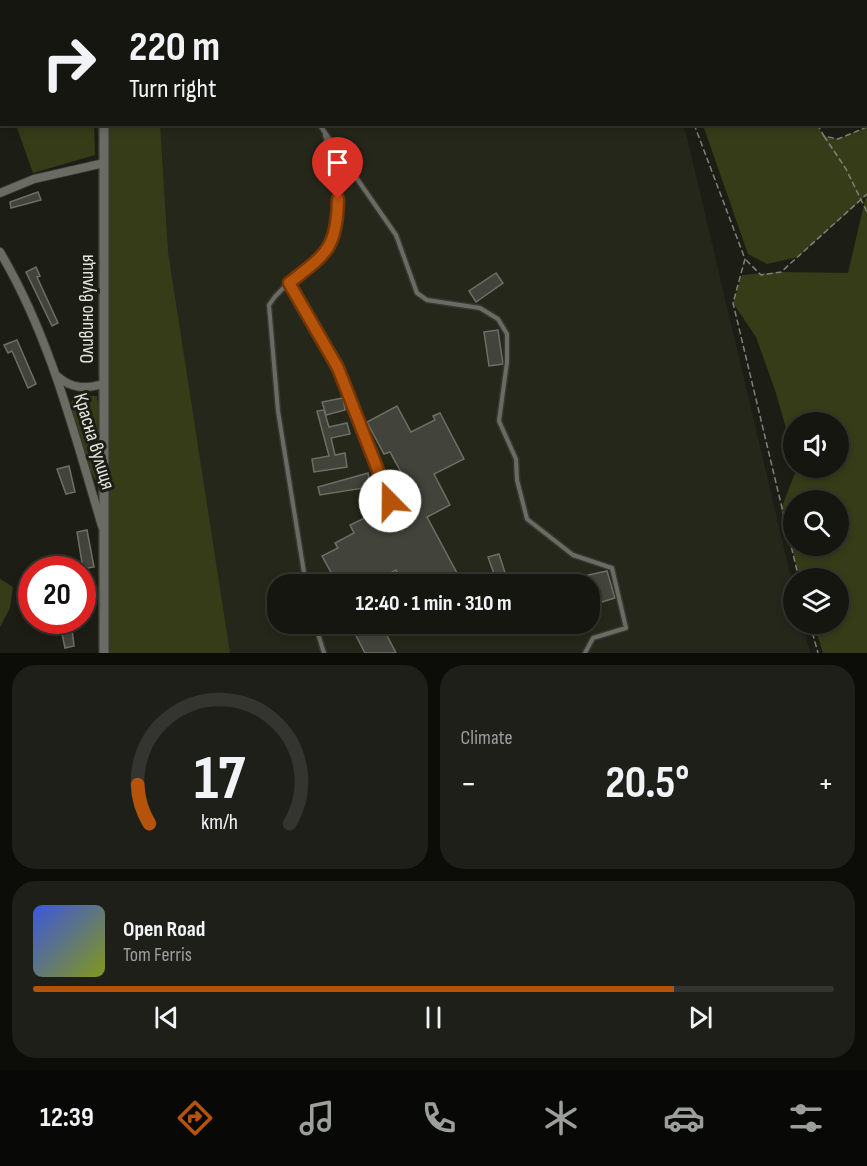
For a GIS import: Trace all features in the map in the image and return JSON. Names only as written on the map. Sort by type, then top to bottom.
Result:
[{"type":"street","name":"Оливино вулиця","points":[[103,529],[105,126]]},
{"type":"street","points":[[0,193],[34,178],[104,163]]},
{"type":"street","name":"Красна вулиця","points":[[0,252],[11,270],[56,375],[103,529],[104,653]]},
{"type":"street","points":[[56,375],[75,387],[89,388],[103,384]]},
{"type":"lane","points":[[320,126],[396,236],[417,293],[427,300],[480,308],[498,319],[507,334],[507,362],[499,421],[516,459],[517,480],[527,519],[573,555],[612,568],[626,628],[593,638],[585,653]]},
{"type":"lane","points":[[304,574],[278,411],[269,305],[289,283],[318,260],[332,245],[337,217],[338,181],[323,131]]},
{"type":"lane","points":[[289,283],[338,368],[390,501]]},
{"type":"lane","points":[[318,634],[324,653]]},
{"type":"path","points":[[695,126],[745,259],[760,275],[781,272],[867,194]]},
{"type":"path","points":[[819,126],[862,199],[867,212]]},
{"type":"path","points":[[824,136],[838,139],[867,127]]},
{"type":"path","points":[[745,259],[733,303],[796,568]]},
{"type":"path","points":[[813,634],[818,653]]},
{"type":"shaded area","points":[[157,126],[684,126],[783,544],[783,556],[786,556],[789,568],[783,568],[783,634],[805,634],[810,653],[225,653],[166,259]]},
{"type":"green space","points":[[16,126],[94,126],[95,155],[33,173]]},
{"type":"green space","points":[[109,126],[160,126],[168,252],[230,653],[109,653]]},
{"type":"green space","points":[[703,126],[818,126],[824,136],[838,139],[867,127],[867,653],[823,653],[817,634],[849,634],[849,568],[797,568],[794,556],[849,556],[849,490],[788,490],[793,478],[849,478],[849,412],[783,412],[783,418],[756,337],[733,303],[742,275],[781,272],[848,273],[866,196],[798,257],[767,264],[748,254]]},
{"type":"green space","points":[[84,396],[97,396],[97,483],[84,459],[70,407],[72,400]]},
{"type":"green space","points":[[0,579],[13,587],[10,608],[0,627]]},
{"type":"building","points":[[38,192],[41,200],[11,208],[10,202]]},
{"type":"building","points":[[36,267],[40,276],[37,277],[58,323],[52,326],[26,272]]},
{"type":"building","points":[[496,273],[503,283],[476,302],[469,291]]},
{"type":"building","points":[[498,330],[503,364],[489,366],[484,332]]},
{"type":"building","points":[[17,340],[36,384],[28,388],[12,351],[8,353],[4,345]]},
{"type":"building","points":[[343,398],[345,410],[326,415],[322,402]]},
{"type":"building","points":[[397,406],[411,432],[435,420],[433,416],[440,413],[464,459],[434,474],[450,505],[427,517],[457,573],[398,574],[396,570],[389,574],[332,574],[322,556],[338,548],[335,543],[354,533],[350,525],[406,498],[397,481],[404,478],[390,452],[384,454],[367,422]]},
{"type":"building","points":[[324,410],[329,427],[347,423],[350,434],[331,438],[335,455],[345,453],[347,467],[314,472],[312,459],[329,456],[317,411]]},
{"type":"building","points":[[69,466],[75,492],[66,494],[57,469]]},
{"type":"building","points":[[368,473],[370,487],[320,495],[318,487]]},
{"type":"building","points":[[87,530],[92,556],[81,556],[77,532]]},
{"type":"building","points":[[499,554],[505,574],[494,574],[488,557]]},
{"type":"building","points":[[607,571],[615,598],[600,602],[600,574],[593,574]]},
{"type":"building","points":[[62,634],[73,634],[74,646],[65,648]]},
{"type":"building","points":[[355,634],[386,634],[396,653],[365,653]]},
{"type":"route","points":[[338,199],[332,245],[318,260],[289,283],[338,368],[390,501]]}]
